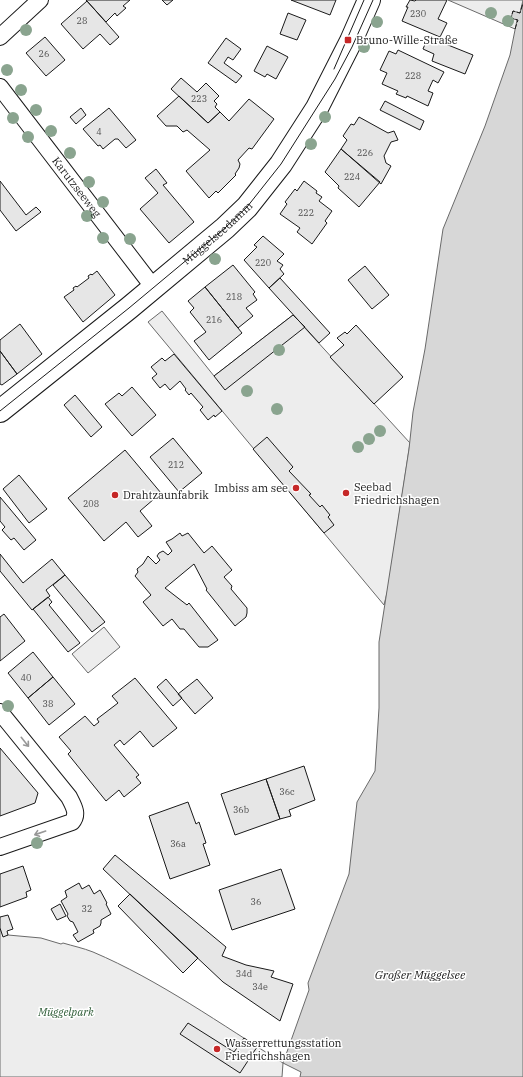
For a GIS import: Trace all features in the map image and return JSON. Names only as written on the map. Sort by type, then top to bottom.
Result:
[{"type":"main road","name":"Müggelseedamm","points":[[0,411],[154,288],[225,228],[247,207],[281,164],[317,108],[351,41],[369,0]]},
{"type":"street","points":[[0,36],[40,0]]},
{"type":"street","name":"Karutzseeweg","points":[[0,86],[136,267],[154,288]]},
{"type":"street","points":[[0,712],[69,797],[76,814],[76,818],[72,822],[0,847]]},
{"type":"green space","points":[[448,0],[523,0],[520,13],[511,18],[518,20],[515,29]]},
{"type":"green space","name":"Seebad Friedrichshagen","points":[[162,311],[214,376],[293,315],[410,443],[388,589],[384,605],[148,322]]},
{"type":"green space","points":[[104,627],[120,647],[88,673],[72,654]]},
{"type":"green space","name":"Müggelpark","points":[[0,928],[3,936],[8,935],[41,938],[61,944],[63,943],[89,951],[118,963],[166,989],[283,1063],[282,1077],[0,1077]]},
{"type":"water","name":"Großer Müggelsee","points":[[523,3],[523,1077],[300,1077],[301,1072],[283,1063],[309,990],[308,983],[349,874],[357,802],[375,771],[379,708],[379,642],[409,449],[413,412],[425,349],[443,229],[485,126],[510,55],[517,20],[511,18],[513,11],[520,13]]},
{"type":"building","points":[[86,0],[130,0],[123,6],[126,8],[117,16],[115,13],[106,22]]},
{"type":"building","points":[[162,0],[173,0],[167,5]]},
{"type":"building","points":[[291,0],[336,0],[330,15]]},
{"type":"building","points":[[410,0],[447,0],[438,19],[447,23],[440,37],[402,21],[408,7],[406,7]]},
{"type":"building","points":[[87,1],[119,37],[110,45],[100,34],[83,49],[61,24]]},
{"type":"building","points":[[288,13],[306,20],[297,40],[280,34]]},
{"type":"building","points":[[45,37],[65,60],[46,76],[26,53]]},
{"type":"building","points":[[428,37],[473,55],[465,74],[432,61],[434,54],[423,49]]},
{"type":"building","points":[[226,38],[241,49],[233,60],[228,57],[224,63],[242,76],[236,83],[208,63]]},
{"type":"building","points":[[267,46],[288,57],[276,79],[267,74],[265,77],[254,71]]},
{"type":"building","points":[[398,50],[444,72],[438,83],[433,80],[428,91],[433,93],[428,106],[407,96],[406,98],[396,94],[398,91],[382,84],[387,73],[380,70],[389,51],[396,54]]},
{"type":"building","points":[[181,78],[197,92],[206,83],[219,96],[214,101],[217,104],[215,107],[220,112],[208,123],[171,89]]},
{"type":"building","points":[[179,96],[208,123],[220,112],[229,121],[249,99],[274,119],[252,149],[249,148],[238,160],[240,164],[235,174],[236,175],[218,193],[216,191],[209,198],[186,171],[210,150],[187,130],[183,132],[177,126],[166,126],[157,116]]},
{"type":"building","points":[[385,101],[424,121],[420,130],[380,110]]},
{"type":"building","points":[[81,108],[86,115],[76,124],[70,117]]},
{"type":"building","points":[[109,108],[136,140],[126,148],[118,139],[115,139],[103,149],[100,145],[98,146],[83,129]]},
{"type":"building","points":[[359,117],[388,133],[394,131],[398,140],[391,142],[384,156],[386,163],[391,166],[381,184],[341,149],[347,140],[343,136],[351,124],[354,125]]},
{"type":"building","points":[[341,149],[380,182],[359,207],[338,188],[339,186],[325,172]]},
{"type":"building","points":[[156,169],[167,183],[163,185],[194,222],[169,243],[140,209],[158,193],[145,178]]},
{"type":"building","points":[[0,181],[26,215],[36,207],[41,212],[16,231],[0,210]]},
{"type":"building","points":[[304,181],[322,197],[319,201],[332,211],[325,221],[327,223],[312,244],[297,232],[300,228],[280,214],[287,204],[285,202],[295,189],[297,191]]},
{"type":"building","points":[[263,236],[284,254],[277,261],[283,265],[280,269],[284,274],[269,288],[244,260],[257,247],[254,245]]},
{"type":"building","points":[[233,265],[255,292],[253,294],[257,300],[246,308],[253,316],[238,328],[205,287]]},
{"type":"building","points":[[365,266],[389,295],[372,309],[348,280]]},
{"type":"building","points":[[97,271],[115,295],[83,322],[64,297],[74,290],[73,288],[76,286],[77,287],[89,278],[88,276]]},
{"type":"building","points":[[280,278],[330,333],[319,343],[269,288]]},
{"type":"building","points":[[205,287],[242,333],[209,360],[194,341],[206,332],[190,312],[194,308],[188,301]]},
{"type":"building","points":[[293,315],[305,327],[225,390],[214,376]]},
{"type":"building","points":[[20,324],[42,354],[17,374],[0,351],[0,340]]},
{"type":"building","points":[[356,325],[403,377],[374,404],[330,357],[344,345],[337,338],[345,332],[347,334]]},
{"type":"building","points":[[0,351],[17,374],[2,385],[0,384]]},
{"type":"building","points":[[174,354],[222,411],[215,417],[214,415],[208,420],[200,410],[203,407],[191,393],[189,395],[180,381],[170,390],[165,384],[160,388],[152,378],[157,374],[151,367],[162,358],[165,361]]},
{"type":"building","points":[[132,387],[156,415],[132,436],[105,404],[119,393],[122,396]]},
{"type":"building","points":[[75,395],[102,427],[91,437],[64,405]]},
{"type":"building","name":"Imbiss am see","points":[[267,437],[293,467],[289,471],[311,494],[309,495],[320,507],[322,505],[330,515],[328,517],[334,525],[324,533],[253,449]]},
{"type":"building","points":[[173,438],[202,473],[179,492],[150,457]]},
{"type":"building","name":"Drahtzaunfabrik","points":[[125,450],[161,493],[140,511],[152,526],[138,537],[126,522],[104,541],[68,498]]},
{"type":"building","points":[[19,475],[47,509],[29,523],[3,489]]},
{"type":"building","points":[[0,497],[36,540],[24,550],[14,538],[11,540],[2,530],[5,527],[0,521]]},
{"type":"building","points":[[180,533],[182,536],[188,533],[204,553],[212,546],[232,570],[224,577],[232,586],[231,589],[247,608],[246,617],[235,626],[206,590],[207,589],[194,564],[165,588],[187,605],[189,603],[218,640],[208,647],[199,647],[184,629],[180,629],[172,619],[163,626],[143,602],[151,595],[135,576],[138,572],[137,569],[143,564],[148,556],[156,564],[160,560],[157,556],[159,553],[163,551],[168,555],[172,551],[166,542]]},
{"type":"building","points":[[0,554],[23,583],[52,559],[65,575],[46,590],[50,596],[32,610],[0,571]]},
{"type":"building","points":[[65,575],[105,622],[92,632],[53,585]]},
{"type":"building","points":[[48,597],[52,602],[49,605],[80,643],[68,652],[33,609]]},
{"type":"building","points":[[4,614],[25,641],[0,661],[0,617]]},
{"type":"building","points":[[33,652],[53,677],[28,698],[8,673]]},
{"type":"building","points":[[53,677],[75,704],[49,725],[28,698]]},
{"type":"building","points":[[135,678],[177,728],[153,747],[140,731],[124,745],[120,740],[114,745],[139,775],[136,777],[141,783],[124,797],[119,790],[106,801],[68,754],[71,751],[59,737],[85,716],[94,726],[99,722],[97,719],[118,703],[112,696]]},
{"type":"building","points":[[166,679],[182,698],[173,706],[157,687]]},
{"type":"building","points":[[197,679],[213,698],[195,714],[178,694]]},
{"type":"building","points":[[0,748],[38,793],[35,803],[0,816]]},
{"type":"building","points":[[304,766],[315,800],[289,810],[291,816],[280,819],[266,779]]},
{"type":"building","points":[[266,779],[280,819],[235,835],[221,794]]},
{"type":"building","points":[[188,802],[196,824],[199,822],[206,843],[203,844],[210,865],[170,879],[149,816]]},
{"type":"building","points":[[115,855],[226,947],[222,956],[246,965],[274,971],[271,977],[293,984],[280,1021],[223,982],[103,869]]},
{"type":"building","points":[[23,866],[31,890],[26,892],[27,897],[0,907],[0,874]]},
{"type":"building","points":[[281,869],[295,909],[232,930],[219,890]]},
{"type":"building","points":[[79,883],[82,889],[89,885],[94,894],[100,890],[111,914],[101,920],[100,926],[93,930],[94,933],[78,942],[73,935],[78,932],[73,922],[70,921],[67,916],[68,914],[61,901],[67,897],[65,891]]},
{"type":"building","points":[[130,894],[198,958],[183,973],[118,906]]},
{"type":"building","points":[[60,904],[66,916],[57,920],[51,909]]},
{"type":"building","points":[[8,915],[13,929],[7,931],[8,935],[3,937],[0,928],[0,917]]},
{"type":"building","name":"Wasserrettungsstation Friedrichshagen","points":[[188,1023],[234,1052],[244,1038],[257,1047],[240,1073],[180,1034]]},
{"type":"tram line","points":[[334,69],[364,0]]},
{"type":"tram line","points":[[0,411],[129,308],[225,228],[247,207],[281,164],[335,79],[352,47],[373,0]]},
{"type":"fence","points":[[515,29],[518,20],[511,18],[513,11],[520,13],[523,3]]},
{"type":"place","name":"Bruno-Wille-Straße","points":[[348,40]]},
{"type":"place","name":"Imbiss am see","points":[[296,488]]},
{"type":"place","name":"Seebad Friedrichshagen","points":[[346,493]]},
{"type":"place","name":"Drahtzaunfabrik","points":[[115,495]]},
{"type":"place","name":"Wasserrettungsstation Friedrichshagen","points":[[217,1049]]}]
